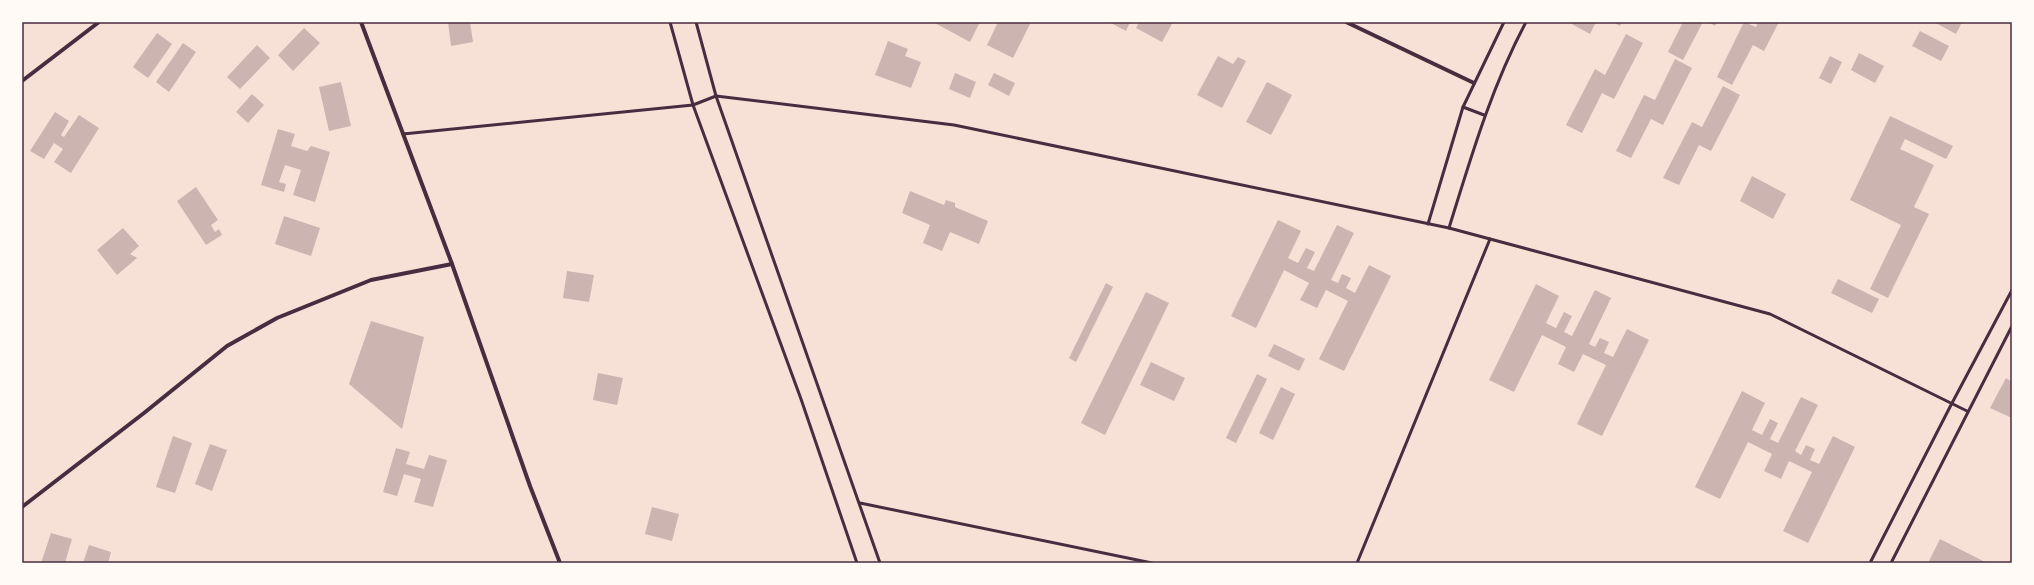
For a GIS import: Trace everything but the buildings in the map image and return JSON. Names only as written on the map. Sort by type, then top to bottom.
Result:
[{"type":"street","points":[[22,81],[98,22]]},
{"type":"street","points":[[362,22],[452,264],[530,486],[560,563]]},
{"type":"street","points":[[1346,22],[1474,83]]},
{"type":"street","points":[[22,507],[138,418],[227,346],[277,318],[371,280],[452,264]]},
{"type":"lane","points":[[670,22],[693,105],[801,399],[857,563]]},
{"type":"lane","points":[[696,22],[716,96],[880,563]]},
{"type":"lane","points":[[1428,224],[1463,107],[1504,22]]},
{"type":"lane","points":[[1449,228],[1484,115],[1514,44],[1526,22]]},
{"type":"lane","points":[[403,134],[693,105],[716,96],[954,125],[1449,228],[1770,314],[1951,405],[1967,411]]},
{"type":"lane","points":[[1463,107],[1484,115]]},
{"type":"lane","points":[[1357,563],[1490,239]]},
{"type":"lane","points":[[1870,563],[2012,290]]},
{"type":"lane","points":[[1891,563],[1967,411],[2012,326]]},
{"type":"lane","points":[[860,503],[1152,563]]}]
